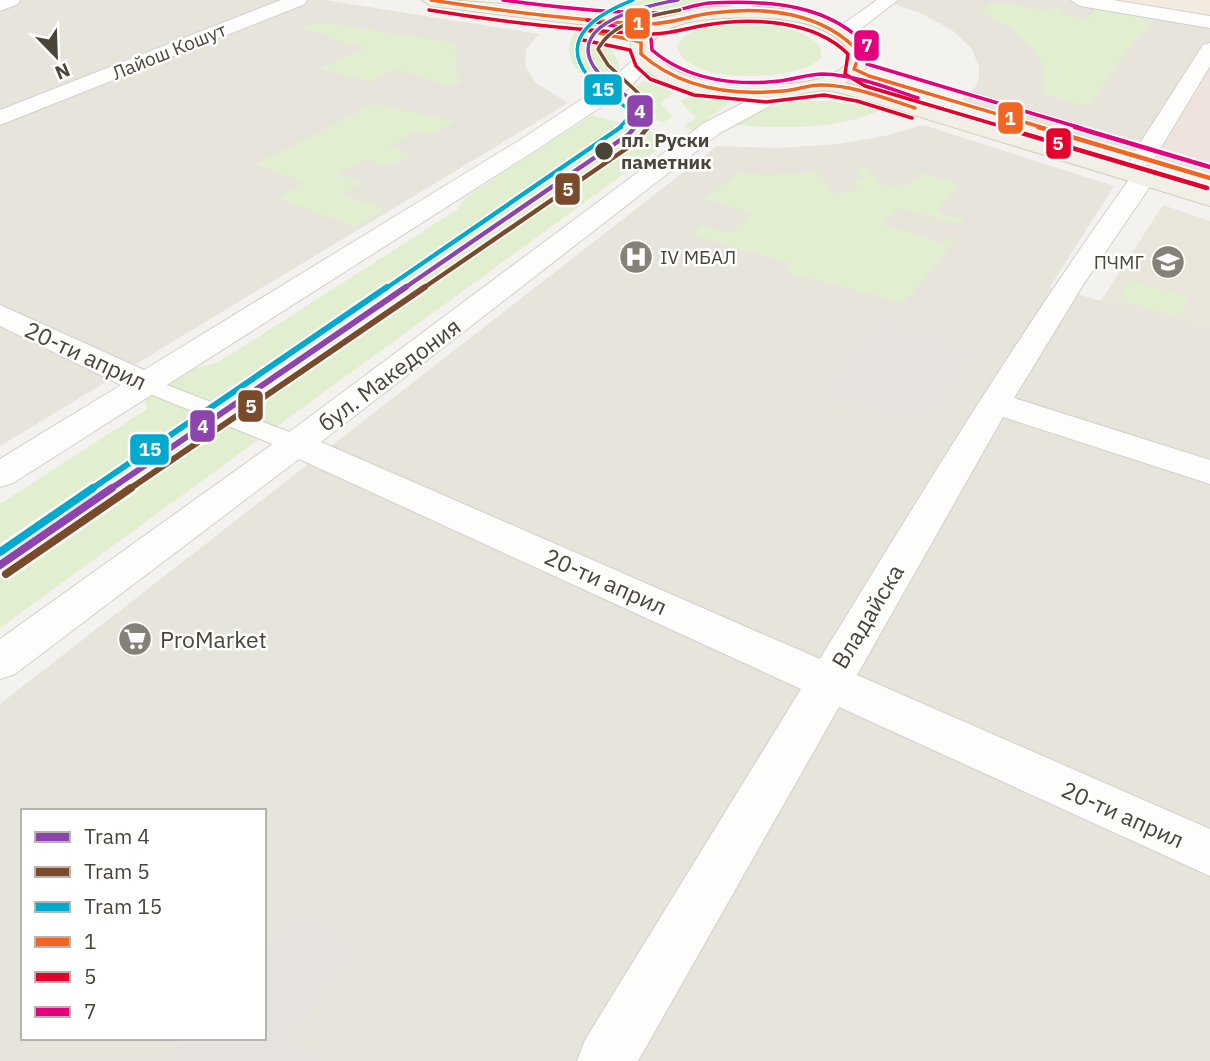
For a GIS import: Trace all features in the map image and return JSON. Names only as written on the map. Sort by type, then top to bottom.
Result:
[{"type":"main road","points":[[431,0],[664,24]]},
{"type":"main road","points":[[643,51],[647,34],[664,24],[691,16],[807,0]]},
{"type":"main road","points":[[832,0],[840,32]]},
{"type":"main road","points":[[466,5],[643,51],[665,74],[696,84],[732,90],[780,91],[822,84],[854,69],[859,61],[859,49],[840,32],[798,18],[745,8]]},
{"type":"main road","points":[[854,69],[1142,169],[1210,198]]},
{"type":"main road","points":[[822,84],[1142,169],[1210,178]]},
{"type":"street","points":[[0,5],[11,0]]},
{"type":"street","name":"Лайош Кошут","points":[[0,118],[298,0]]},
{"type":"street","points":[[840,32],[889,0]]},
{"type":"street","points":[[1080,0],[1210,22]]},
{"type":"street","name":"Владайска","points":[[606,1061],[994,402],[1142,169],[1210,49]]},
{"type":"street","points":[[0,475],[571,118],[621,84],[643,51]]},
{"type":"street","name":"бул. Македония","points":[[0,662],[296,444],[712,128],[780,91]]},
{"type":"street","name":"20-ти април","points":[[0,314],[146,384],[296,444],[1210,853]]},
{"type":"street","points":[[994,402],[1210,472]]},
{"type":"shaded area","points":[[0,0],[324,0],[539,34],[526,49],[525,66],[535,82],[568,103],[0,446]]},
{"type":"shaded area","points":[[894,0],[1081,0],[1210,22],[1210,50],[1144,159],[959,103],[976,86],[979,77],[979,67],[972,49],[952,30],[918,12],[890,3]]},
{"type":"shaded area","points":[[1081,0],[1210,0],[1210,22]]},
{"type":"shaded area","points":[[1210,50],[1210,178],[1144,159]]},
{"type":"shaded area","points":[[923,125],[1114,186],[1050,287],[1210,330],[1210,1061],[0,1061],[0,704],[717,146],[779,148],[838,144],[885,136]]},
{"type":"shaded area","name":"ПЧМГ","points":[[1163,205],[1210,221],[1210,330],[1100,302]]},
{"type":"shaded area","points":[[882,318],[980,348],[923,430],[818,394]]},
{"type":"shaded area","points":[[301,909],[361,950],[288,1037],[321,1061],[164,1061],[183,1040],[266,1040],[266,948]]},
{"type":"green space","points":[[642,0],[737,0],[643,15],[599,14]]},
{"type":"green space","points":[[993,2],[1047,11],[1053,7],[1066,9],[1060,14],[1088,19],[1099,7],[1155,18],[1120,60],[1089,107],[1043,94],[1044,71],[1036,52],[1019,35],[980,12]]},
{"type":"green space","points":[[318,22],[455,43],[457,76],[462,83],[449,86],[395,69],[370,82],[320,69],[365,48],[326,38],[331,36],[302,28]]},
{"type":"green space","points":[[735,24],[769,25],[802,34],[820,46],[821,58],[809,66],[790,72],[743,76],[720,74],[700,68],[685,59],[677,46],[681,39],[694,31]]},
{"type":"green space","points":[[575,33],[599,40],[608,46],[619,64],[619,73],[614,79],[598,88],[579,71],[570,57],[569,49]]},
{"type":"green space","points":[[644,81],[674,93],[660,103],[673,116],[664,122],[655,120],[650,102],[635,87]]},
{"type":"green space","points":[[690,97],[732,101],[693,130],[683,127],[696,118],[680,101]]},
{"type":"green space","points":[[830,101],[883,109],[848,121],[829,124],[791,127],[735,125],[780,104]]},
{"type":"green space","points":[[374,104],[455,121],[430,135],[416,131],[388,147],[412,154],[391,166],[365,159],[338,174],[362,182],[342,195],[386,209],[356,227],[277,198],[306,182],[254,165]]},
{"type":"green space","points":[[592,115],[673,138],[0,628],[0,504],[147,409],[144,397],[185,371],[219,362],[458,209],[466,197]]},
{"type":"green space","points":[[865,166],[886,187],[911,184],[908,180],[920,178],[915,173],[918,172],[961,184],[936,212],[965,221],[961,225],[899,208],[882,224],[944,243],[949,237],[957,239],[904,303],[786,272],[792,264],[692,235],[703,226],[730,233],[753,213],[705,199],[738,173],[768,175],[817,172],[834,193],[859,191],[852,180],[866,179],[856,167]]},
{"type":"green space","points":[[1128,280],[1189,296],[1180,317],[1118,300]]},
{"type":"tram line","name":"15","points":[[0,552],[622,126],[630,116],[630,111],[588,76],[579,62],[577,49],[579,38],[596,19],[633,0]]},
{"type":"tram line","name":"4","points":[[0,565],[629,134],[640,120],[640,107],[596,70],[588,48],[592,36],[616,18],[678,0]]},
{"type":"tram line","name":"5","points":[[6,574],[636,142],[650,124],[650,104],[608,65],[598,49],[603,39],[622,26],[646,17],[680,10]]},
{"type":"transit line","name":"1","points":[[431,0],[557,17],[647,24],[670,23],[707,14],[731,12],[793,15],[813,20],[847,39],[860,53],[854,69],[869,76],[1210,178]]},
{"type":"transit line","name":"7","points":[[503,0],[638,13],[664,13],[703,4],[730,2],[775,3],[820,12],[840,21],[857,34],[870,50],[867,64],[1210,167]]},
{"type":"transit line","name":"5","points":[[429,10],[556,27],[649,34],[670,34],[702,25],[745,22],[805,29],[837,43],[848,54],[845,74],[865,86],[1207,188]]},
{"type":"transit line","name":"7","points":[[587,20],[646,33],[651,39],[652,50],[664,61],[694,75],[747,82],[780,81],[817,74],[835,75],[918,98]]},
{"type":"transit line","name":"1","points":[[585,30],[641,42],[641,54],[655,66],[671,76],[707,88],[745,93],[815,85],[844,87],[915,108]]},
{"type":"transit line","name":"5","points":[[583,40],[630,50],[636,66],[650,79],[694,95],[766,102],[782,102],[808,96],[835,96],[912,118]]},
{"type":"place","name":"пл. Руски паметник","points":[[604,151]]},
{"type":"place","name":"IV МБАЛ","points":[[636,257]]},
{"type":"place","name":"ПЧМГ","points":[[1168,262]]},
{"type":"place","name":"ProMarket","points":[[135,639]]}]
